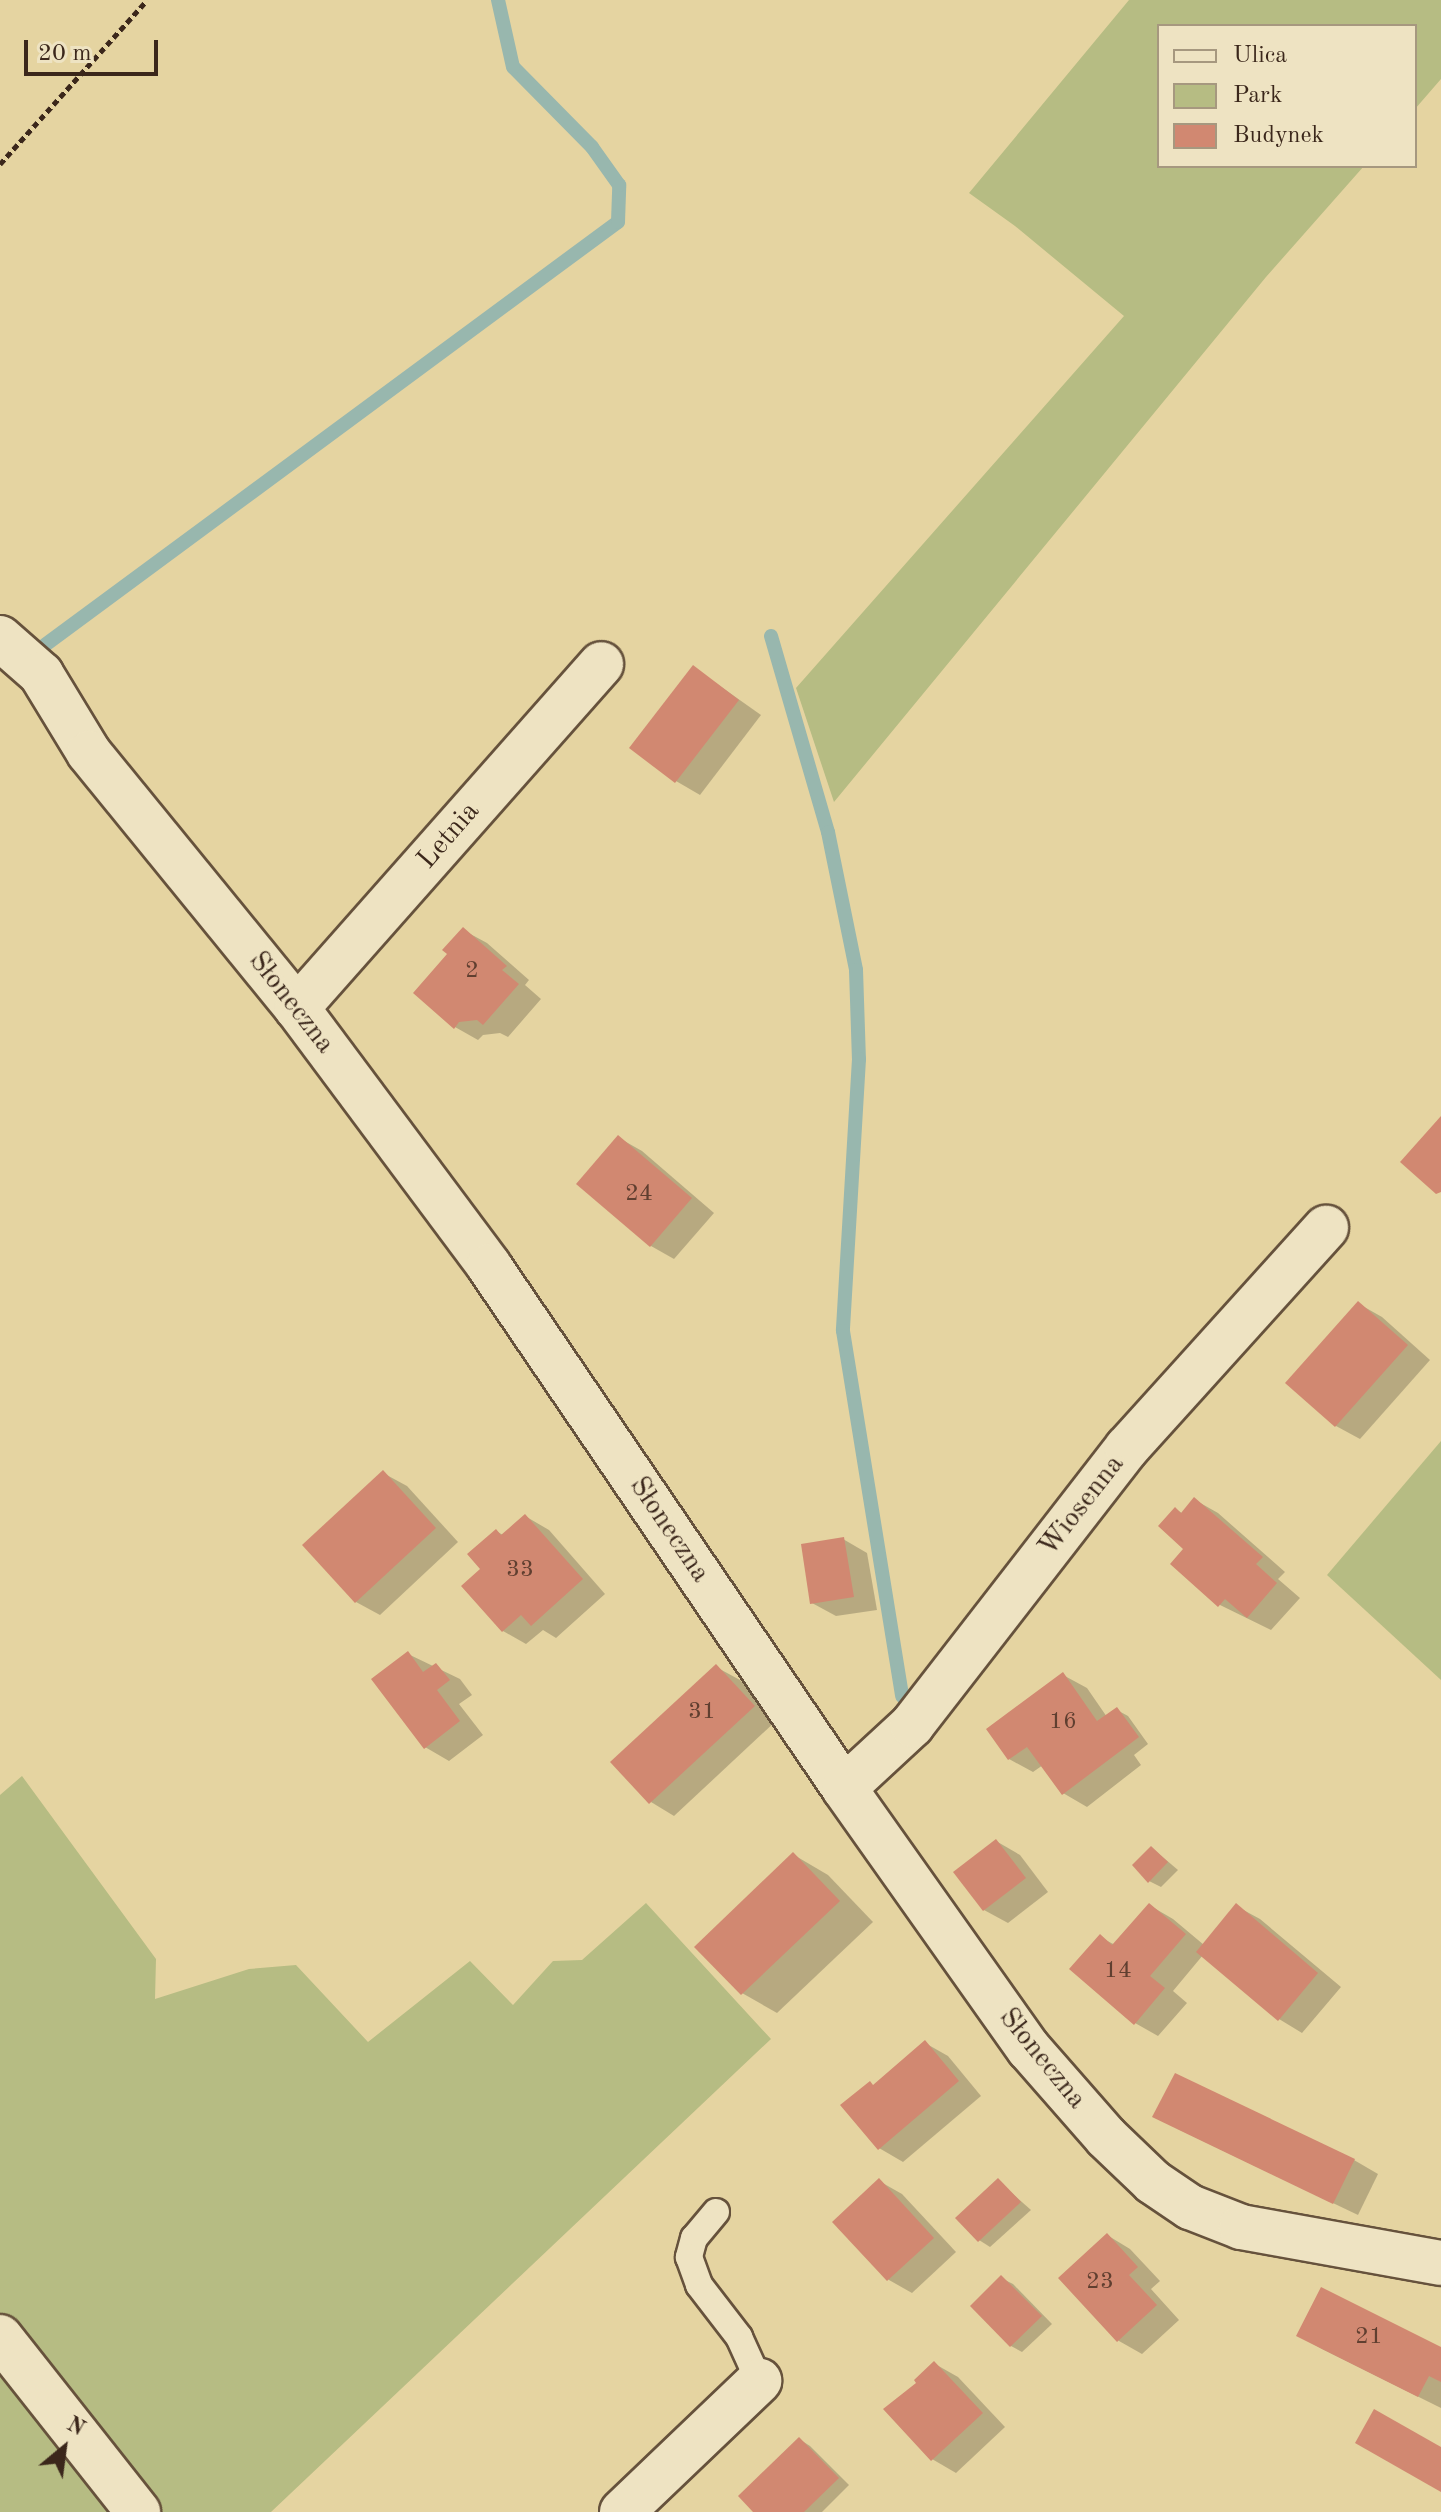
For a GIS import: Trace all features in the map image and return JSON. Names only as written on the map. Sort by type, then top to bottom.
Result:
[{"type":"street","name":"Słoneczna","points":[[0,638],[41,674],[89,753],[297,1008],[489,1266],[844,1788],[1029,2049],[1106,2137],[1153,2182],[1190,2207],[1241,2227],[1441,2263]]},
{"type":"street","name":"Letnia","points":[[297,1008],[601,664]]},
{"type":"street","name":"Wiosenna","points":[[844,1788],[912,1725],[1127,1448],[1326,1228]]},
{"type":"street","points":[[0,2337],[138,2512]]},
{"type":"street","points":[[622,2512],[759,2381]]},
{"type":"lane","points":[[716,2212],[694,2238],[689,2257],[699,2285],[739,2337],[759,2381]]},
{"type":"path","points":[[0,164],[147,0]]},
{"type":"green space","points":[[1129,0],[1441,0],[1441,79],[1417,107],[1417,24],[1157,24],[1157,168],[1362,168],[1266,277],[834,802],[796,688],[1124,316],[1015,226],[969,193]]},
{"type":"green space","points":[[1441,1441],[1441,1680],[1327,1575]]},
{"type":"green space","points":[[22,1776],[156,1959],[155,1999],[249,1969],[296,1965],[368,2042],[470,1961],[513,2005],[553,1961],[582,1960],[646,1903],[771,2039],[271,2512],[158,2512],[0,2318],[0,1795]]},
{"type":"green space","points":[[0,2375],[114,2512],[0,2512]]},
{"type":"building","points":[[693,665],[739,700],[675,783],[629,748]]},
{"type":"building","points":[[463,927],[507,966],[502,970],[519,984],[483,1025],[477,1020],[459,1022],[454,1029],[413,993],[447,954],[442,950]]},
{"type":"building","points":[[1441,1116],[1441,1192],[1436,1194],[1400,1162]]},
{"type":"building","points":[[618,1135],[692,1198],[650,1247],[576,1184]]},
{"type":"building","points":[[1358,1301],[1408,1345],[1335,1427],[1285,1383]]},
{"type":"building","points":[[383,1470],[436,1528],[355,1603],[302,1545]]},
{"type":"building","points":[[1194,1497],[1263,1557],[1256,1564],[1277,1583],[1247,1618],[1225,1599],[1218,1607],[1170,1564],[1183,1549],[1158,1526],[1175,1507],[1181,1513]]},
{"type":"building","points":[[525,1514],[583,1579],[531,1626],[521,1615],[502,1632],[461,1586],[480,1569],[467,1554],[496,1529],[501,1535]]},
{"type":"building","points":[[844,1537],[854,1597],[810,1604],[801,1544]]},
{"type":"building","points":[[408,1651],[423,1672],[436,1663],[450,1680],[437,1690],[460,1721],[424,1749],[371,1679]]},
{"type":"building","points":[[716,1664],[755,1706],[649,1804],[610,1762]]},
{"type":"building","points":[[1063,1672],[1097,1721],[1117,1707],[1139,1737],[1062,1795],[1027,1747],[1008,1760],[986,1729]]},
{"type":"building","points":[[996,1839],[1026,1878],[983,1911],[953,1872]]},
{"type":"building","points":[[1151,1846],[1168,1862],[1148,1883],[1132,1865]]},
{"type":"building","points":[[793,1852],[840,1901],[741,1995],[694,1947]]},
{"type":"building","points":[[1149,1903],[1186,1934],[1150,1976],[1165,1988],[1134,2025],[1069,1969],[1100,1934],[1112,1945]]},
{"type":"building","points":[[1236,1903],[1318,1973],[1278,2021],[1196,1952]]},
{"type":"building","points":[[925,2040],[959,2081],[878,2150],[840,2105],[870,2081],[873,2085]]},
{"type":"building","points":[[1175,2073],[1355,2159],[1333,2204],[1152,2117]]},
{"type":"building","points":[[879,2178],[934,2238],[887,2281],[832,2222]]},
{"type":"building","points":[[998,2178],[1021,2202],[978,2242],[955,2218]]},
{"type":"building","points":[[1107,2233],[1138,2267],[1129,2275],[1157,2305],[1117,2342],[1058,2278]]},
{"type":"building","points":[[1001,2275],[1042,2316],[1010,2347],[970,2306]]},
{"type":"building","points":[[1321,2287],[1441,2347],[1441,2382],[1429,2376],[1418,2397],[1296,2336]]},
{"type":"building","points":[[934,2361],[983,2413],[931,2461],[883,2409],[916,2383],[914,2380]]},
{"type":"building","points":[[1374,2409],[1441,2447],[1441,2492],[1355,2443]]},
{"type":"building","points":[[799,2437],[839,2478],[804,2512],[753,2512],[738,2496]]},
{"type":"waterway","points":[[45,645],[618,222],[619,185],[592,147],[513,67],[498,0]]},
{"type":"waterway","points":[[771,636],[828,832],[856,970],[859,1059],[843,1331],[902,1696]]}]
